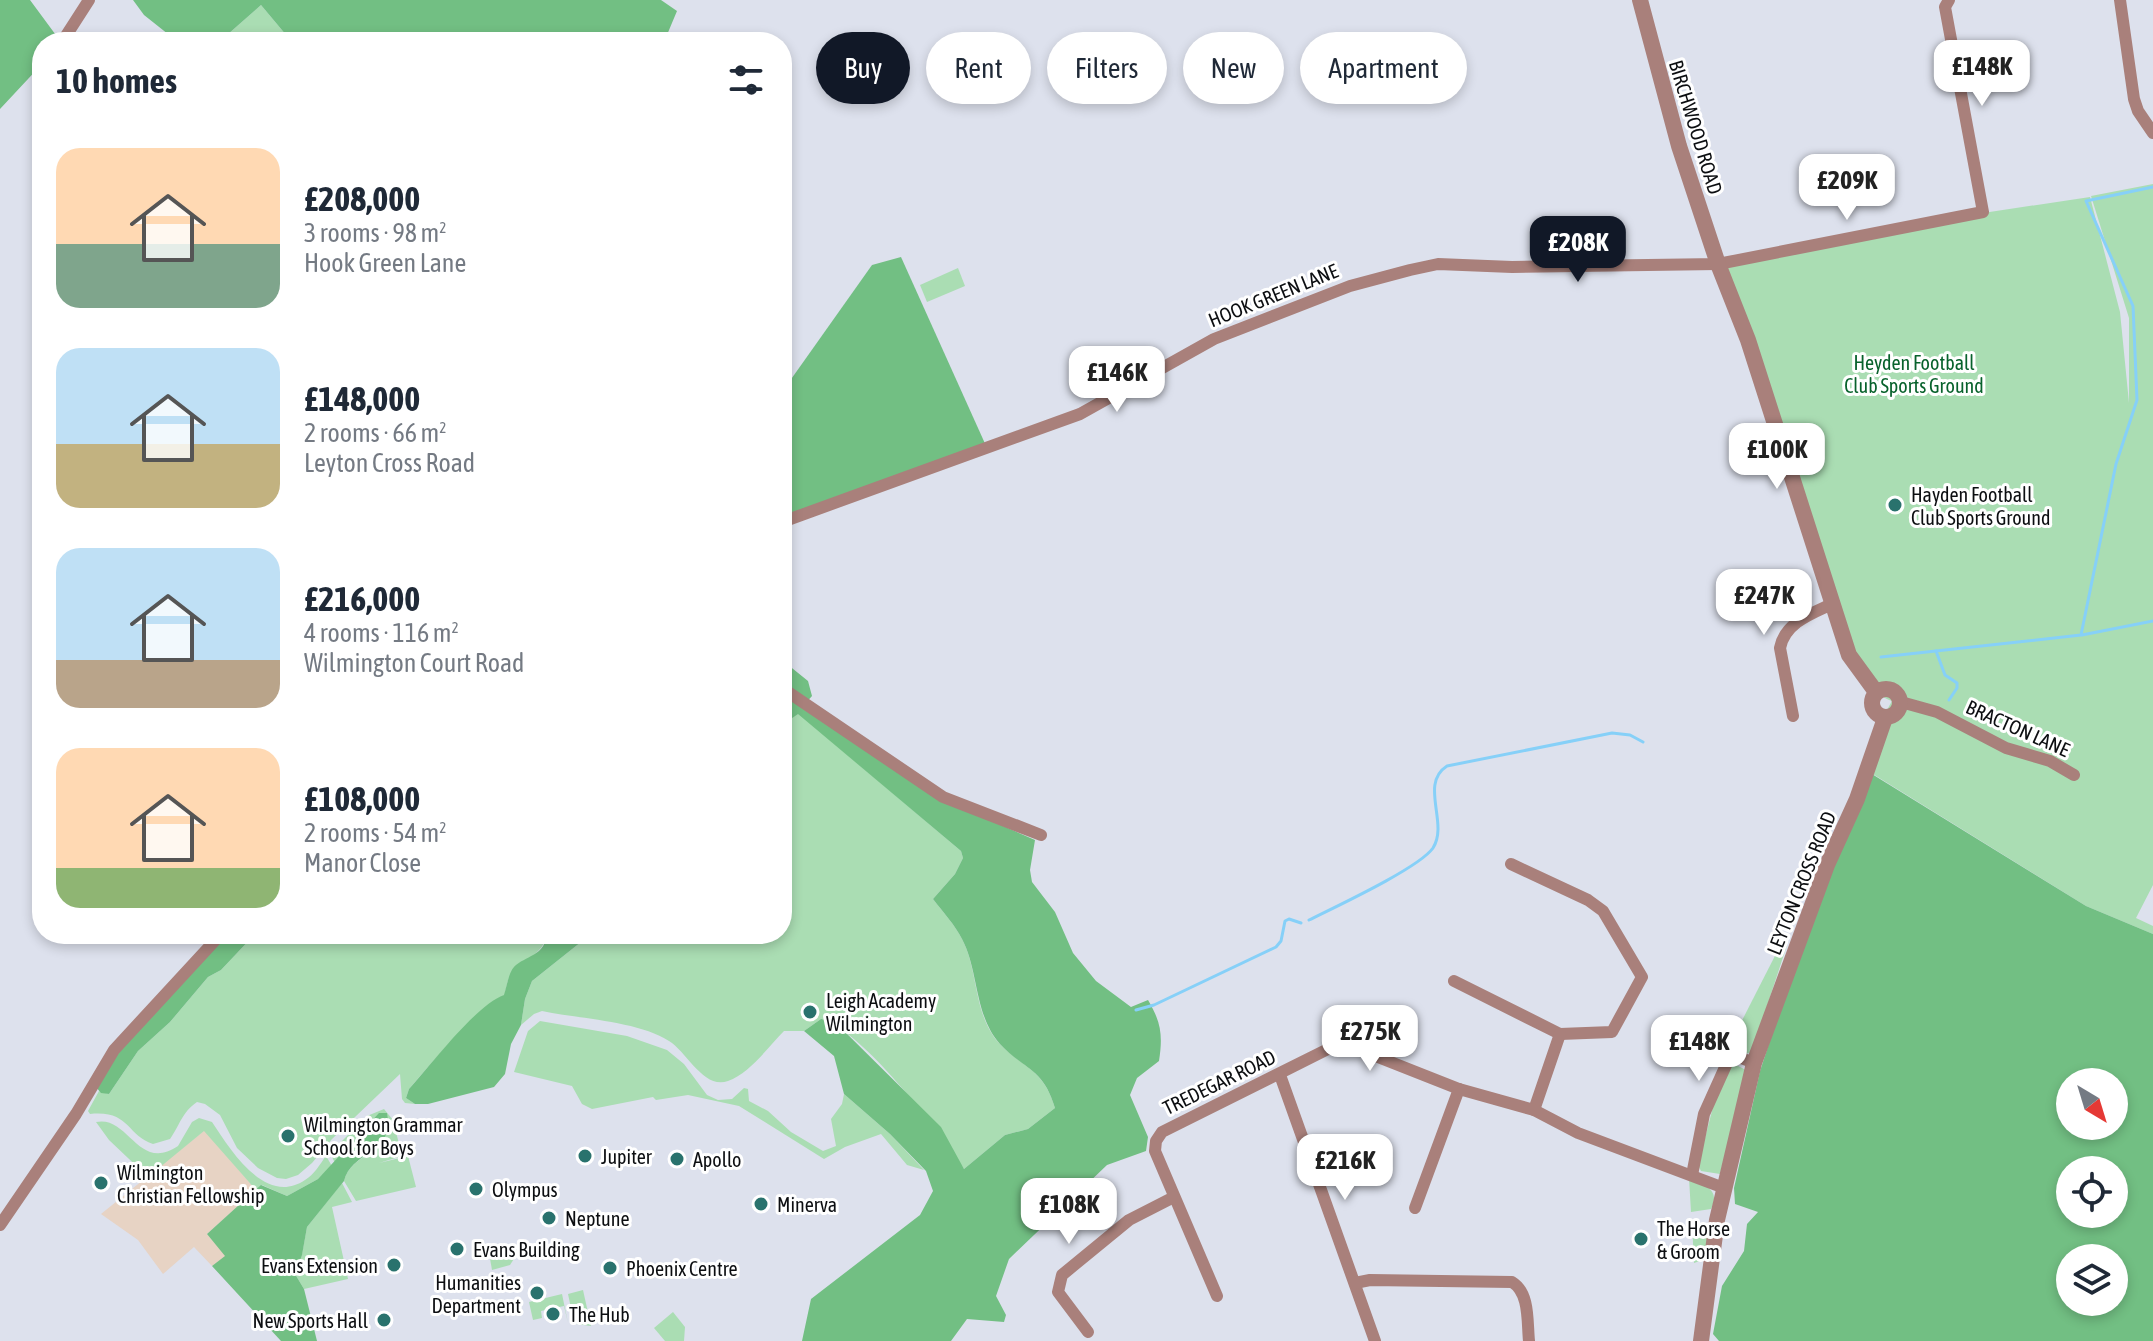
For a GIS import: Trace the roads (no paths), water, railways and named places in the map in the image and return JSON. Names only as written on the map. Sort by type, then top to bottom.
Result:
[{"type":"street","points":[[68,32],[89,0]]},
{"type":"street","name":"BIRCHWOOD ROAD","points":[[1640,0],[1675,133],[1718,264]]},
{"type":"street","name":"HOOK GREEN LANE","points":[[792,518],[1080,414],[1214,339],[1350,286],[1438,264],[1512,267],[1718,264],[1983,212],[1945,7],[1949,0]]},
{"type":"street","points":[[2120,0],[2134,99],[2153,133]]},
{"type":"street","points":[[1718,264],[1748,340],[1849,655],[1876,692]]},
{"type":"street","points":[[1793,716],[1780,648],[1782,637],[1793,625],[1834,603]]},
{"type":"street","points":[[1876,692],[1892,690],[1901,702]]},
{"type":"street","points":[[1876,692],[1872,707],[1876,714],[1885,718]]},
{"type":"street","points":[[792,695],[943,797],[1041,835]]},
{"type":"street","name":"LEYTON CROSS ROAD","points":[[1701,1341],[1724,1188],[1754,1063],[1811,905],[1857,799],[1885,718],[1896,713],[1901,702]]},
{"type":"street","name":"BRACTON LANE","points":[[1901,702],[1937,712],[2006,748],[2050,761],[2074,775]]},
{"type":"street","points":[[1454,981],[1560,1034],[1612,1032],[1642,977],[1603,911],[1588,900],[1511,864]]},
{"type":"street","points":[[0,1225],[76,1114],[114,1050],[212,944]]},
{"type":"street","points":[[1534,1110],[1560,1034]]},
{"type":"street","name":"TREDEGAR ROAD","points":[[1217,1296],[1155,1151],[1156,1141],[1162,1132],[1328,1049],[1350,1046],[1459,1089],[1534,1110],[1578,1133],[1724,1188]]},
{"type":"street","points":[[1692,1175],[1704,1114],[1731,1054],[1754,1063]]},
{"type":"street","points":[[1280,1075],[1375,1341]]},
{"type":"street","points":[[1415,1208],[1459,1089]]},
{"type":"street","points":[[1088,1332],[1058,1292],[1062,1275],[1129,1220],[1174,1197]]},
{"type":"street","points":[[1355,1283],[1370,1280],[1512,1282],[1520,1288],[1524,1297],[1529,1341]]},
{"type":"waterway","points":[[1881,657],[2081,635],[2116,464],[2137,400],[2133,306],[2086,201],[2153,187]]},
{"type":"waterway","points":[[2082,635],[2153,621]]},
{"type":"waterway","points":[[1936,651],[1945,675],[1957,683],[1949,700]]},
{"type":"waterway","points":[[1309,920],[1394,876],[1433,848],[1438,827],[1435,783],[1447,766],[1612,733],[1630,735],[1643,742]]},
{"type":"waterway","points":[[1136,1010],[1154,1005],[1276,947],[1281,941],[1285,921],[1289,919],[1301,923]]},
{"type":"place","name":"Hayden Football Club Sports Ground","points":[[1895,505]]},
{"type":"place","name":"Leigh Academy Wilmington","points":[[810,1012]]},
{"type":"place","name":"Wilmington Grammar School for Boys","points":[[288,1136]]},
{"type":"place","name":"Jupiter","points":[[585,1156]]},
{"type":"place","name":"Apollo","points":[[677,1159]]},
{"type":"place","name":"Wilmington Christian Fellowship","points":[[101,1183]]},
{"type":"place","name":"Olympus","points":[[476,1189]]},
{"type":"place","name":"Minerva","points":[[761,1204]]},
{"type":"place","name":"Neptune","points":[[549,1218]]},
{"type":"place","name":"The Horse & Groom","points":[[1641,1239]]},
{"type":"place","name":"Evans Building","points":[[457,1249]]},
{"type":"place","name":"Evans Extension","points":[[394,1265]]},
{"type":"place","name":"Phoenix Centre","points":[[610,1268]]},
{"type":"place","name":"Humanities Department","points":[[537,1293]]},
{"type":"place","name":"The Hub","points":[[553,1314]]},
{"type":"place","name":"New Sports Hall","points":[[384,1320]]},
{"type":"park label","name":"Heyden Football Club Sports Ground","points":[[1914,374]]}]
